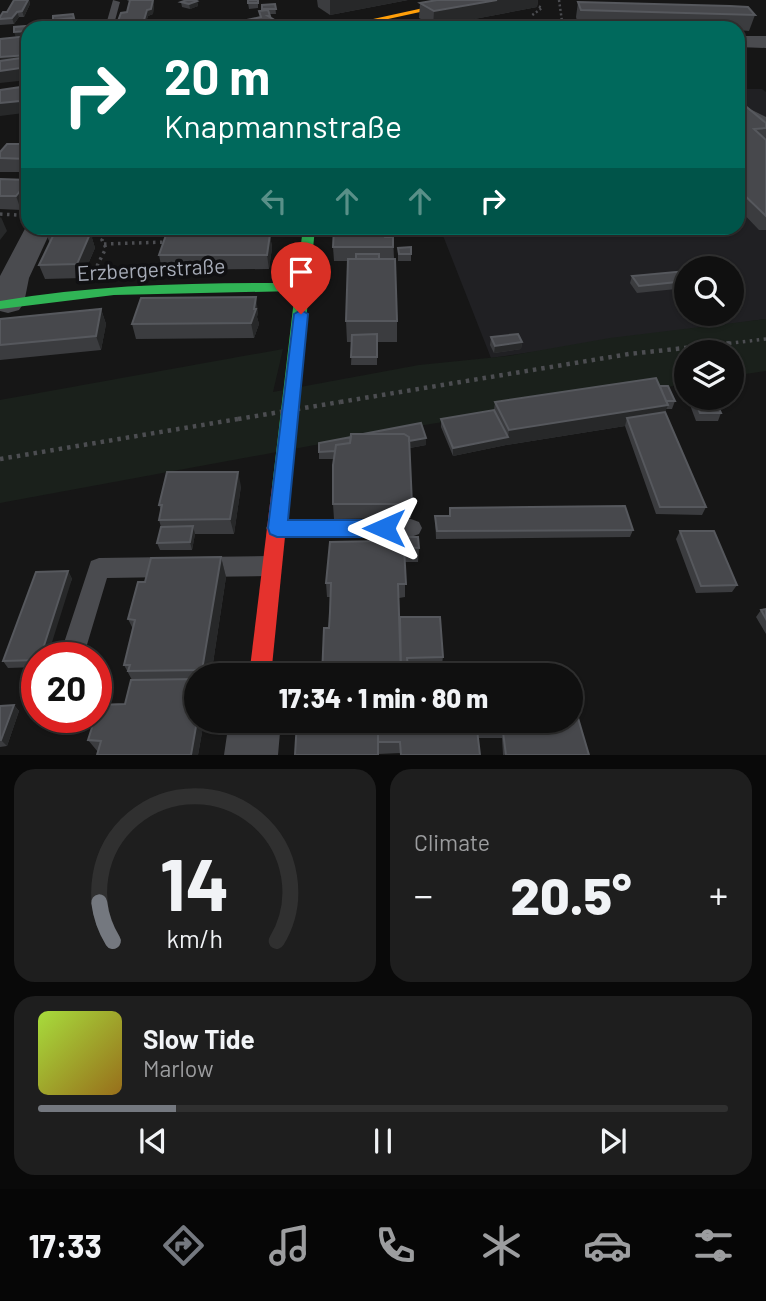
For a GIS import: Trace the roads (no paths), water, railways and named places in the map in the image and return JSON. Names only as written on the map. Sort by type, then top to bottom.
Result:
[{"type":"street","points":[[370,21],[471,0]]},
{"type":"street","points":[[745,41],[766,41]]},
{"type":"street","points":[[4,304],[35,235]]},
{"type":"street","points":[[262,663],[308,235]]},
{"type":"street","name":"Erzbergerstraße","points":[[4,304],[85,292],[167,288],[304,287]]},
{"type":"street","points":[[251,755],[254,733]]},
{"type":"lane","points":[[111,21],[116,2]]},
{"type":"lane","points":[[745,110],[766,121]]},
{"type":"lane","points":[[277,528],[411,528]]},
{"type":"lane","points":[[76,642],[99,568],[273,566]]}]
